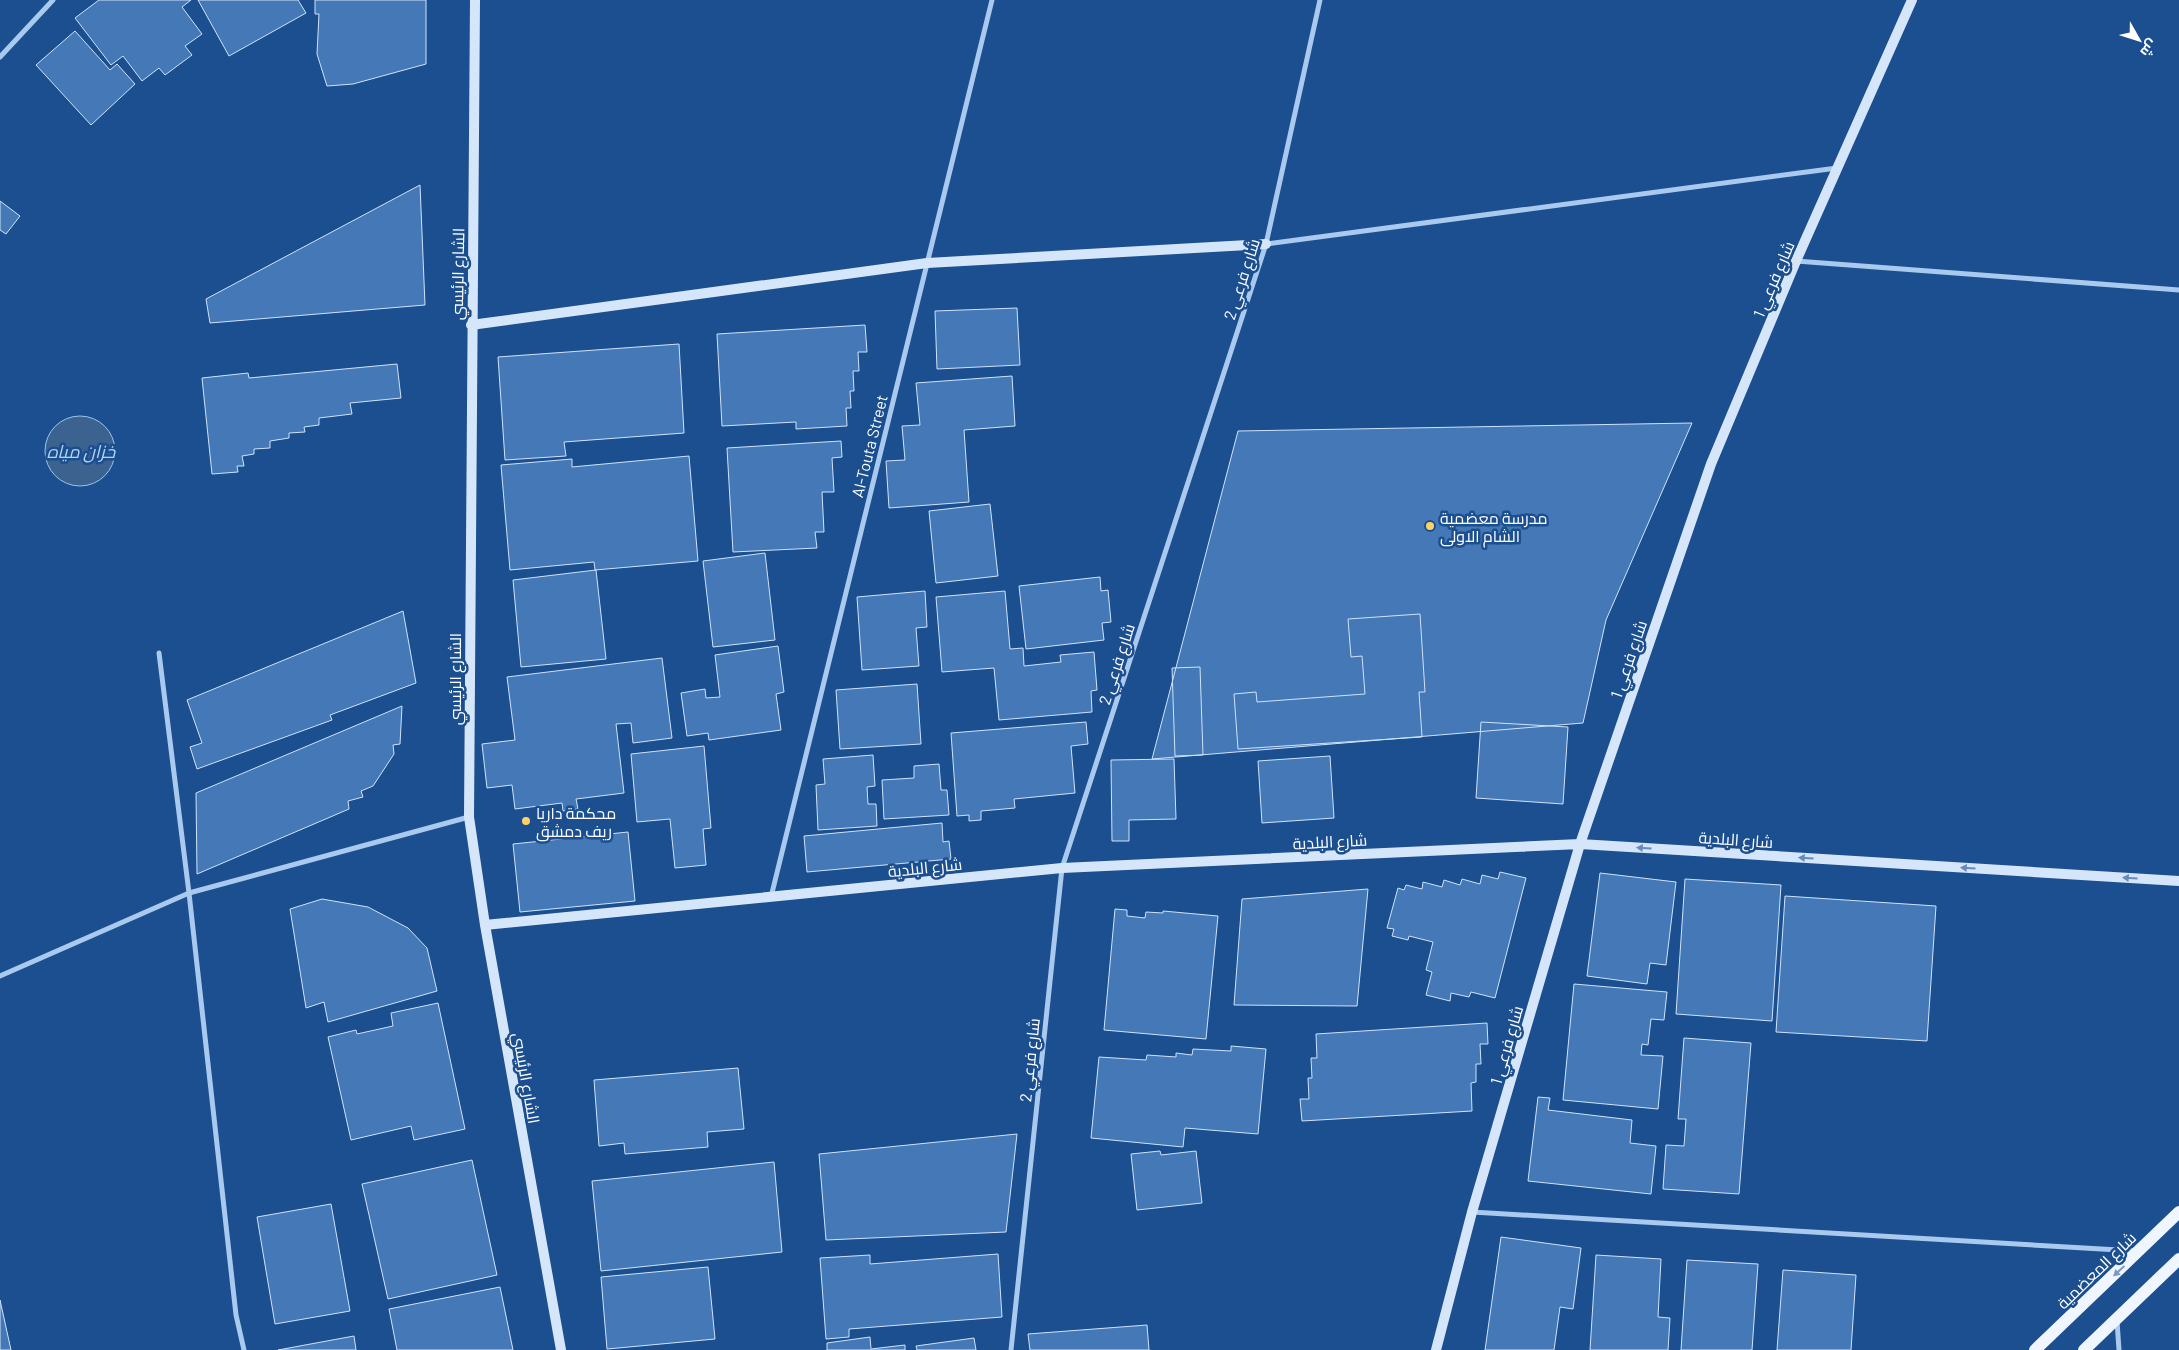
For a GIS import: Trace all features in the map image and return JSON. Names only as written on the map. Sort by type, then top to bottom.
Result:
[{"type":"main road","name":"شارع المعضمية","points":[[2035,1350],[2179,1212]]},
{"type":"main road","points":[[2084,1350],[2179,1259]]},
{"type":"street","points":[[0,57],[53,0]]},
{"type":"street","name":"الشارع الرئيسي","points":[[476,0],[471,325],[469,818],[485,925],[561,1350]]},
{"type":"street","name":"Al-Touta Street","points":[[771,897],[992,0]]},
{"type":"street","name":"شارع فرعي 2","points":[[1011,1350],[1062,868],[1266,244],[1320,0]]},
{"type":"street","name":"شارع فرعي 1","points":[[1436,1350],[1472,1212],[1580,844],[1710,464],[1796,261],[1912,0]]},
{"type":"street","points":[[471,325],[927,263],[1266,244],[1838,168]]},
{"type":"street","points":[[1796,261],[2179,290]]},
{"type":"street","points":[[159,653],[190,893],[236,1314],[244,1350]]},
{"type":"street","points":[[0,976],[190,893],[469,818]]},
{"type":"street","name":"شارع البلدية","points":[[485,925],[1062,868],[1580,844],[2179,881]]},
{"type":"street","points":[[1472,1212],[2139,1252]]},
{"type":"street","points":[[2116,1319],[2119,1350]]},
{"type":"water","name":"خزان مياه","points":[[80,416],[93,419],[105,426],[112,438],[115,451],[112,464],[105,476],[93,483],[80,486],[67,483],[55,476],[48,464],[45,451],[48,438],[55,426],[67,419]]},
{"type":"building","points":[[99,0],[191,0],[182,7],[202,34],[185,46],[192,55],[165,75],[159,68],[142,81],[123,56],[111,65],[75,18]]},
{"type":"building","points":[[198,0],[298,0],[306,13],[229,56]]},
{"type":"building","points":[[315,0],[426,0],[426,64],[353,84],[327,86],[317,54],[319,14],[315,14]]},
{"type":"building","points":[[75,31],[110,70],[117,64],[135,84],[91,125],[36,65]]},
{"type":"building","points":[[420,185],[425,305],[210,323],[206,299]]},
{"type":"building","points":[[0,201],[20,216],[6,234],[0,230]]},
{"type":"building","points":[[1017,308],[1020,365],[937,369],[935,311]]},
{"type":"building","points":[[865,325],[867,352],[858,352],[859,371],[853,371],[854,391],[850,391],[851,408],[846,408],[847,426],[796,429],[796,422],[722,426],[717,334]]},
{"type":"building","points":[[679,344],[684,433],[564,442],[566,456],[505,460],[498,357]]},
{"type":"building","points":[[397,364],[401,398],[350,403],[352,414],[319,418],[319,425],[304,427],[305,432],[289,433],[289,438],[270,441],[270,448],[254,449],[254,454],[242,456],[244,466],[237,466],[238,472],[212,474],[202,378],[248,373],[249,378]]},
{"type":"building","points":[[1012,376],[1015,426],[964,430],[969,502],[889,508],[886,461],[905,460],[902,426],[920,425],[916,383]]},
{"type":"building","name":"مدرسة معضمية الشام الاولى","points":[[1692,423],[1606,620],[1583,723],[1152,759],[1238,431]]},
{"type":"building","points":[[841,441],[842,457],[832,458],[834,492],[822,492],[824,532],[815,532],[817,548],[733,552],[727,448]]},
{"type":"building","points":[[689,456],[698,561],[595,570],[594,562],[510,570],[501,465],[572,459],[572,467]]},
{"type":"building","points":[[990,504],[998,576],[936,583],[929,511]]},
{"type":"building","points":[[765,553],[775,640],[713,647],[703,561]]},
{"type":"building","points":[[596,570],[606,659],[521,667],[513,580]]},
{"type":"building","points":[[1100,577],[1101,591],[1108,590],[1111,622],[1102,623],[1104,640],[1026,649],[1019,586]]},
{"type":"building","points":[[925,591],[927,627],[916,628],[919,666],[862,670],[857,597]]},
{"type":"building","points":[[1005,591],[1010,649],[1023,648],[1024,666],[1061,662],[1060,655],[1094,652],[1097,690],[1091,691],[1092,712],[999,720],[994,668],[942,672],[936,597]]},
{"type":"building","points":[[403,611],[416,683],[330,715],[332,720],[197,769],[190,747],[202,743],[187,700]]},
{"type":"building","points":[[1420,614],[1425,692],[1419,692],[1422,737],[1238,749],[1234,694],[1256,692],[1257,702],[1365,694],[1362,656],[1351,657],[1348,619]]},
{"type":"building","points":[[778,646],[784,692],[776,694],[781,730],[709,740],[708,733],[687,736],[681,693],[705,689],[706,698],[720,697],[715,655]]},
{"type":"building","points":[[662,658],[672,738],[633,743],[631,723],[616,724],[624,793],[576,799],[578,809],[563,811],[562,803],[515,809],[512,785],[487,788],[482,744],[515,740],[507,677]]},
{"type":"building","points":[[1200,667],[1203,755],[1175,756],[1172,668]]},
{"type":"building","points":[[917,684],[921,744],[840,749],[836,690]]},
{"type":"building","points":[[402,706],[400,744],[393,745],[394,754],[373,786],[361,791],[363,797],[348,801],[349,809],[197,874],[196,793]]},
{"type":"building","points":[[1086,722],[1088,744],[1071,746],[1075,793],[1014,799],[1015,808],[981,811],[981,820],[969,821],[969,815],[957,816],[951,733]]},
{"type":"building","points":[[1481,722],[1568,727],[1563,804],[1476,798]]},
{"type":"building","points":[[704,746],[711,828],[703,829],[706,865],[675,868],[670,819],[637,822],[631,754]]},
{"type":"building","points":[[873,755],[875,786],[867,787],[868,804],[876,804],[877,826],[818,830],[816,785],[825,784],[823,759]]},
{"type":"building","points":[[1330,756],[1334,818],[1262,823],[1258,761]]},
{"type":"building","points":[[1174,759],[1176,819],[1129,820],[1129,841],[1112,841],[1111,760]]},
{"type":"building","points":[[939,764],[941,790],[947,790],[949,815],[884,819],[882,780],[914,778],[914,766]]},
{"type":"building","points":[[942,823],[943,842],[949,841],[951,859],[807,872],[804,836]]},
{"type":"building","points":[[628,832],[635,901],[520,912],[513,844]]},
{"type":"building","points":[[1500,872],[1526,878],[1495,998],[1471,992],[1469,997],[1451,993],[1450,1001],[1426,995],[1432,972],[1426,970],[1433,942],[1409,936],[1408,940],[1392,936],[1394,929],[1387,928],[1398,888],[1404,890],[1406,885],[1422,889],[1423,882],[1442,887],[1444,880],[1460,885],[1462,879],[1480,884],[1482,875],[1498,879]]},
{"type":"building","points":[[1600,873],[1676,882],[1666,965],[1650,963],[1647,984],[1587,976]]},
{"type":"building","points":[[1685,879],[1781,885],[1772,1021],[1676,1014]]},
{"type":"building","points":[[1368,889],[1357,1006],[1234,1005],[1242,899]]},
{"type":"building","points":[[1785,896],[1936,906],[1927,1041],[1776,1032]]},
{"type":"building","points":[[322,899],[368,907],[408,928],[427,948],[437,991],[328,1022],[324,1002],[306,1008],[290,909]]},
{"type":"building","points":[[1115,909],[1127,910],[1127,916],[1145,918],[1146,912],[1163,913],[1163,911],[1218,916],[1206,1039],[1104,1030]]},
{"type":"building","points":[[1574,984],[1667,992],[1664,1020],[1651,1019],[1648,1045],[1642,1044],[1641,1055],[1663,1056],[1658,1109],[1563,1100]]},
{"type":"building","points":[[438,1003],[465,1129],[414,1140],[411,1126],[351,1140],[328,1037],[356,1030],[357,1034],[393,1026],[391,1013]]},
{"type":"building","points":[[1487,1023],[1488,1044],[1480,1044],[1481,1064],[1476,1064],[1476,1082],[1471,1083],[1472,1111],[1302,1121],[1300,1099],[1309,1099],[1308,1078],[1312,1078],[1311,1058],[1317,1058],[1316,1034]]},
{"type":"building","points":[[1684,1038],[1751,1043],[1739,1194],[1663,1189],[1666,1145],[1684,1146],[1686,1119],[1678,1119]]},
{"type":"building","points":[[1231,1046],[1266,1049],[1258,1134],[1185,1128],[1183,1147],[1091,1138],[1099,1057],[1146,1060],[1147,1055],[1176,1057],[1176,1053],[1192,1055],[1193,1049],[1231,1051]]},
{"type":"building","points":[[738,1068],[744,1129],[707,1132],[708,1147],[625,1154],[624,1143],[599,1146],[594,1080]]},
{"type":"building","points":[[1538,1097],[1550,1098],[1548,1110],[1632,1120],[1630,1143],[1656,1146],[1651,1194],[1528,1181]]},
{"type":"building","points":[[1017,1134],[1006,1232],[826,1240],[819,1154]]},
{"type":"building","points":[[1160,1151],[1161,1155],[1196,1151],[1202,1203],[1137,1210],[1131,1154]]},
{"type":"building","points":[[472,1160],[497,1275],[388,1299],[362,1184]]},
{"type":"building","points":[[774,1162],[782,1252],[601,1271],[592,1181]]},
{"type":"building","points":[[331,1204],[350,1311],[275,1324],[257,1217]]},
{"type":"building","points":[[1501,1237],[1581,1248],[1573,1309],[1560,1307],[1554,1350],[1485,1350]]},
{"type":"building","points":[[998,1254],[1002,1317],[849,1329],[849,1337],[826,1339],[820,1258],[870,1255],[870,1264]]},
{"type":"building","points":[[1596,1255],[1661,1259],[1658,1317],[1670,1318],[1668,1350],[1590,1350]]},
{"type":"building","points":[[1687,1260],[1758,1264],[1752,1350],[1681,1350]]},
{"type":"building","points":[[708,1267],[715,1339],[607,1349],[601,1277]]},
{"type":"building","points":[[1783,1270],[1856,1275],[1851,1350],[1777,1350]]},
{"type":"building","points":[[500,1287],[513,1350],[397,1350],[389,1309]]},
{"type":"building","points":[[0,1300],[11,1350],[0,1350]]},
{"type":"building","points":[[1147,1325],[1149,1350],[1030,1350],[1028,1334]]},
{"type":"building","points":[[354,1336],[356,1350],[278,1350]]},
{"type":"building","points":[[870,1337],[871,1349],[905,1345],[905,1350],[827,1350],[827,1343]]},
{"type":"building","points":[[974,1338],[976,1350],[917,1350],[916,1346]]},
{"type":"place","name":"مدرسة معضمية الشام الاولى","points":[[1430,526]]},
{"type":"place","name":"محكمة داريا ريف دمشق","points":[[526,821]]}]
